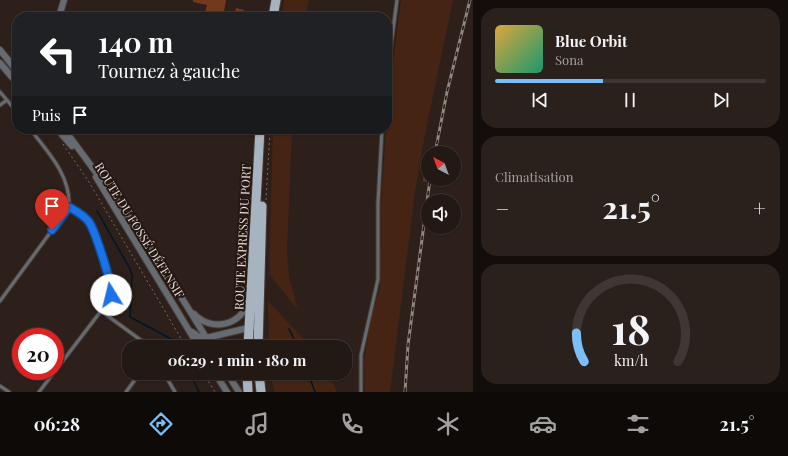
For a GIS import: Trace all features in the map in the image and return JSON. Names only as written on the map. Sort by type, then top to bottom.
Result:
[{"type":"main road","points":[[269,12],[270,0]]},
{"type":"main road","points":[[274,12],[276,0]]},
{"type":"main road","name":"ROUTE EXPRESS DU PORT","points":[[249,340],[260,134]]},
{"type":"main road","name":"ROUTE EXPRESS DU PORT","points":[[258,340],[265,134]]},
{"type":"main road","points":[[247,380],[248,392]]},
{"type":"main road","points":[[260,380],[261,392]]},
{"type":"street","points":[[60,12],[64,0]]},
{"type":"street","points":[[0,50],[12,64]]},
{"type":"street","points":[[0,63],[12,77]]},
{"type":"street","name":"ROUTE DU FOSSÉ DÉFENSIF","points":[[61,134],[101,185],[195,340]]},
{"type":"street","name":"ROUTE DU FOSSÉ DÉFENSIF","points":[[68,134],[148,243],[206,338]]},
{"type":"street","points":[[182,298],[198,318],[211,324],[220,325],[232,322],[242,314],[250,297]]},
{"type":"street","points":[[186,325],[197,336],[206,338],[250,328],[254,325],[259,312]]},
{"type":"street","points":[[219,380],[227,392]]},
{"type":"street","points":[[231,380],[239,392]]},
{"type":"lane","points":[[392,38],[397,0]]},
{"type":"lane","points":[[0,92],[12,106]]},
{"type":"lane","points":[[0,105],[7,100]]},
{"type":"lane","points":[[0,301],[69,207],[69,192],[63,174],[34,134]]},
{"type":"lane","points":[[361,392],[361,356],[377,283],[378,204],[382,134]]},
{"type":"lane","points":[[40,392],[101,311],[111,295],[111,285],[91,227],[84,218],[69,207]]},
{"type":"lane","points":[[101,311],[141,340]]},
{"type":"lane","points":[[126,392],[135,380]]},
{"type":"lane","points":[[168,380],[175,392]]},
{"type":"lane","points":[[0,386],[8,392]]},
{"type":"path","points":[[266,202],[270,134]]},
{"type":"path","points":[[61,143],[92,186],[182,340]]},
{"type":"path","points":[[207,380],[215,392]]},
{"type":"shaded area","points":[[284,0],[309,0],[306,12],[283,12]]},
{"type":"shaded area","points":[[401,0],[453,0],[423,146],[421,146],[421,157],[415,192],[390,392],[365,392],[364,363],[371,317],[380,288],[381,206],[386,134],[392,134],[392,73]]},
{"type":"shaded area","points":[[273,134],[292,134],[287,250],[289,277],[298,310],[269,274]]},
{"type":"shaded area","points":[[268,301],[304,340],[269,340]]},
{"type":"shaded area","points":[[272,380],[331,380],[337,392],[274,392]]},
{"type":"building","points":[[193,0],[226,0],[224,12],[205,12],[207,5],[193,2]]},
{"type":"building","points":[[236,8],[244,10],[244,12],[235,12]]},
{"type":"waterway","points":[[97,211],[132,275],[130,317],[173,340]]},
{"type":"waterway","points":[[289,329],[294,340]]},
{"type":"waterway","points":[[193,380],[199,392]]},
{"type":"waterway","points":[[311,380],[315,392]]},
{"type":"railway","points":[[436,146],[447,92],[470,0]]},
{"type":"railway","points":[[405,392],[408,345],[429,186]]},
{"type":"route","points":[[52,230],[69,207],[87,220],[90,224],[111,285],[111,295]]}]
